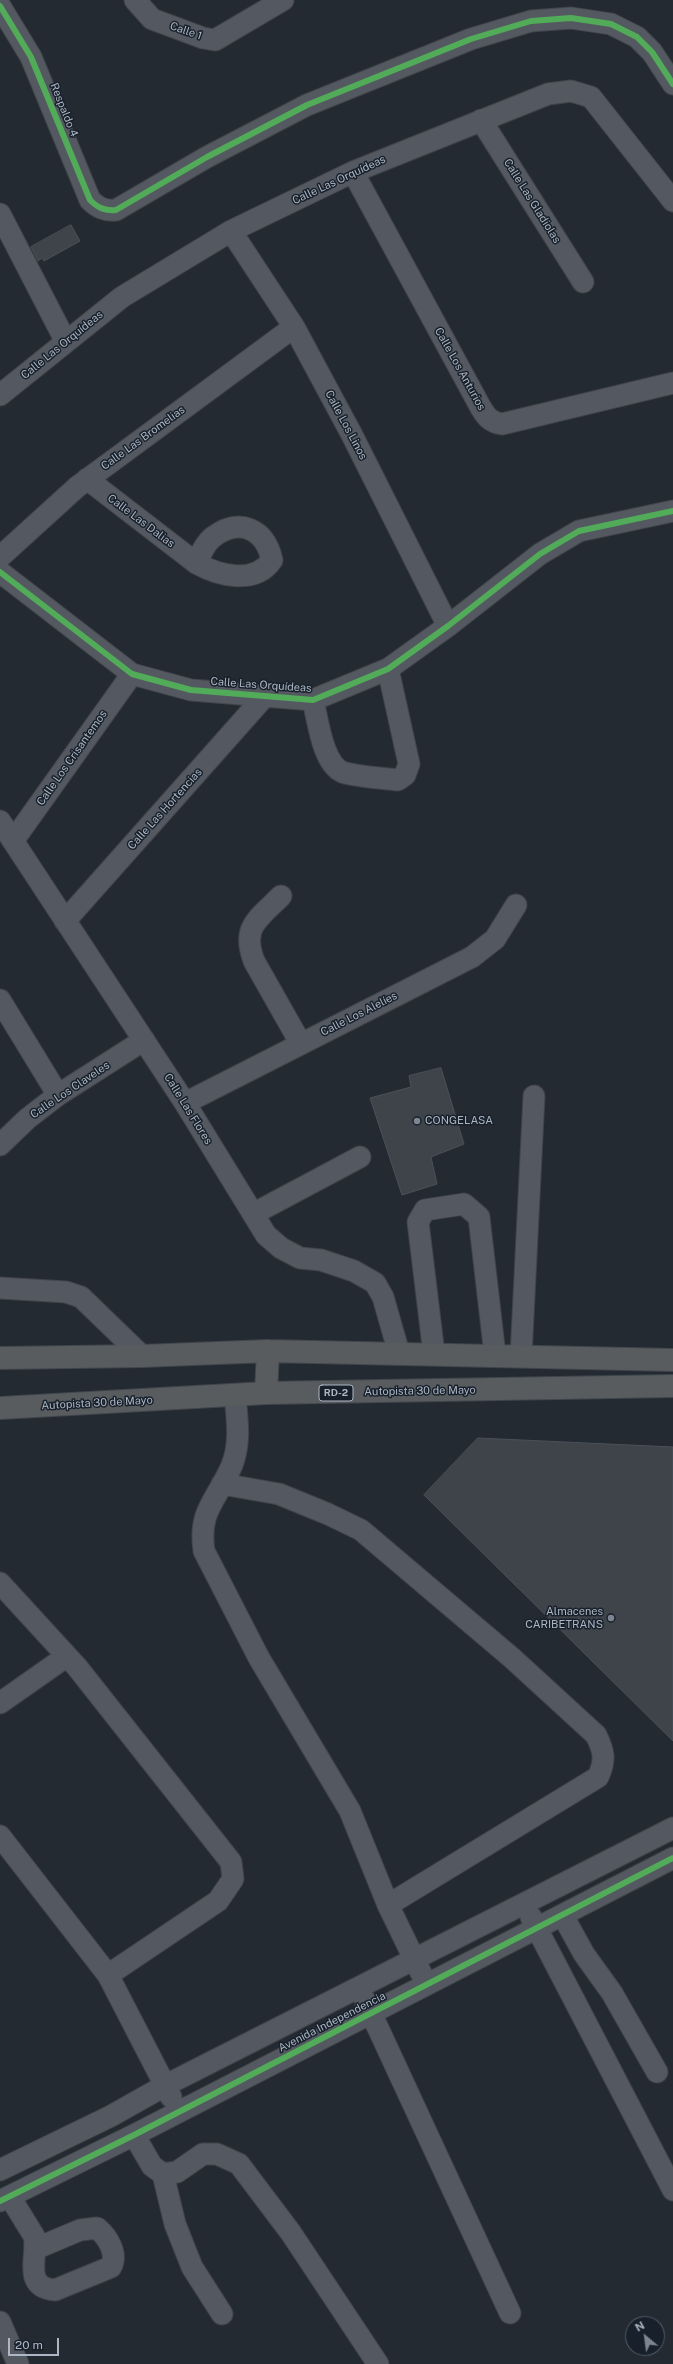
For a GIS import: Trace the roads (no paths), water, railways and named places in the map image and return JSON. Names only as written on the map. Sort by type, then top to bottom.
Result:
[{"type":"highway","points":[[0,1358],[142,1356],[268,1351],[670,1359]]},
{"type":"highway","points":[[266,1393],[268,1351]]},
{"type":"highway","name":"Autopista 30 de Mayo","points":[[0,1408],[266,1393],[673,1386]]},
{"type":"street","name":"Calle 1","points":[[135,0],[152,19],[203,38],[215,40],[283,0]]},
{"type":"street","name":"Respaldo 4","points":[[0,6],[31,56],[90,200],[102,209],[116,210],[207,157],[307,105],[471,39],[531,21],[571,18],[611,24],[637,37],[652,52],[673,84]]},
{"type":"street","name":"Calle Las Orquídeas","points":[[0,395],[122,297],[231,231],[353,172],[548,94],[571,91],[591,97],[673,201]]},
{"type":"street","name":"Calle Las Gladiolas","points":[[481,120],[583,282]]},
{"type":"street","name":"Calle Los Anturios","points":[[353,172],[481,408],[487,418],[494,423],[502,424],[673,383]]},
{"type":"street","points":[[0,214],[66,342]]},
{"type":"street","name":"Calle Los Linos","points":[[231,231],[294,327],[352,435],[448,626]]},
{"type":"street","name":"Calle Las Bromelias","points":[[0,557],[87,479],[294,327]]},
{"type":"street","name":"Calle Las Dalias","points":[[87,479],[196,563]]},
{"type":"street","name":"Calle Las Orquídeas","points":[[0,572],[132,674],[191,690],[312,700],[388,669],[448,626],[540,554],[579,531],[673,511]]},
{"type":"street","points":[[312,700],[328,760],[335,768],[345,773],[398,780],[405,775],[409,764],[388,669]]},
{"type":"street","name":"Calle Los Crisantemos","points":[[13,841],[132,674]]},
{"type":"street","name":"Calle Las Hortencias","points":[[65,921],[264,697]]},
{"type":"street","name":"Calle Las Flores","points":[[0,821],[185,1103],[266,1235],[281,1248],[300,1258],[321,1260],[354,1271],[375,1282],[383,1297],[399,1353]]},
{"type":"street","points":[[281,896],[249,931],[248,946],[254,961],[301,1044]]},
{"type":"street","name":"Calle Los Alelíes","points":[[185,1103],[472,956],[495,940],[516,905]]},
{"type":"street","points":[[0,1000],[58,1095]]},
{"type":"street","name":"Calle Los Claveles","points":[[0,1145],[27,1119],[58,1095],[144,1040]]},
{"type":"street","points":[[521,1356],[534,1096]]},
{"type":"street","points":[[253,1214],[360,1157]]},
{"type":"street","points":[[434,1354],[418,1222],[425,1210],[464,1204],[479,1217],[495,1355]]},
{"type":"street","points":[[0,1288],[66,1292],[81,1297],[142,1356]]},
{"type":"street","points":[[235,1395],[237,1447],[232,1465],[204,1518],[202,1536],[204,1551],[259,1658],[350,1811],[388,1905],[427,1985]]},
{"type":"street","points":[[222,1484],[278,1494],[328,1514],[361,1530],[512,1658],[596,1735],[604,1752],[604,1765],[598,1776],[388,1905]]},
{"type":"street","points":[[0,1583],[68,1656],[231,1862],[233,1879],[218,1901],[108,1975]]},
{"type":"street","points":[[0,1703],[68,1656]]},
{"type":"street","name":"Avenida Independencia","points":[[0,2170],[111,2116],[166,2085],[672,1832]]},
{"type":"street","points":[[0,1836],[108,1975],[166,2085],[178,2112]]},
{"type":"street","name":"Avenida Independencia","points":[[5,2199],[134,2135],[563,1916],[673,1858]]},
{"type":"street","points":[[524,1905],[673,2190]]},
{"type":"street","points":[[563,1916],[584,1954],[612,1993],[657,2072]]},
{"type":"street","points":[[359,1988],[510,2313]]},
{"type":"street","points":[[134,2135],[152,2166],[163,2174],[175,2224],[192,2267],[222,2314]]},
{"type":"street","points":[[163,2174],[177,2172],[203,2154],[217,2154],[239,2164],[291,2233],[378,2364]]},
{"type":"street","points":[[5,2199],[34,2236],[35,2248]]},
{"type":"street","points":[[0,2322],[18,2364]]},
{"type":"place","name":"CONGELASA","points":[[417,1121]]},
{"type":"place","name":"Almacenes CARIBETRANS","points":[[611,1618]]}]
